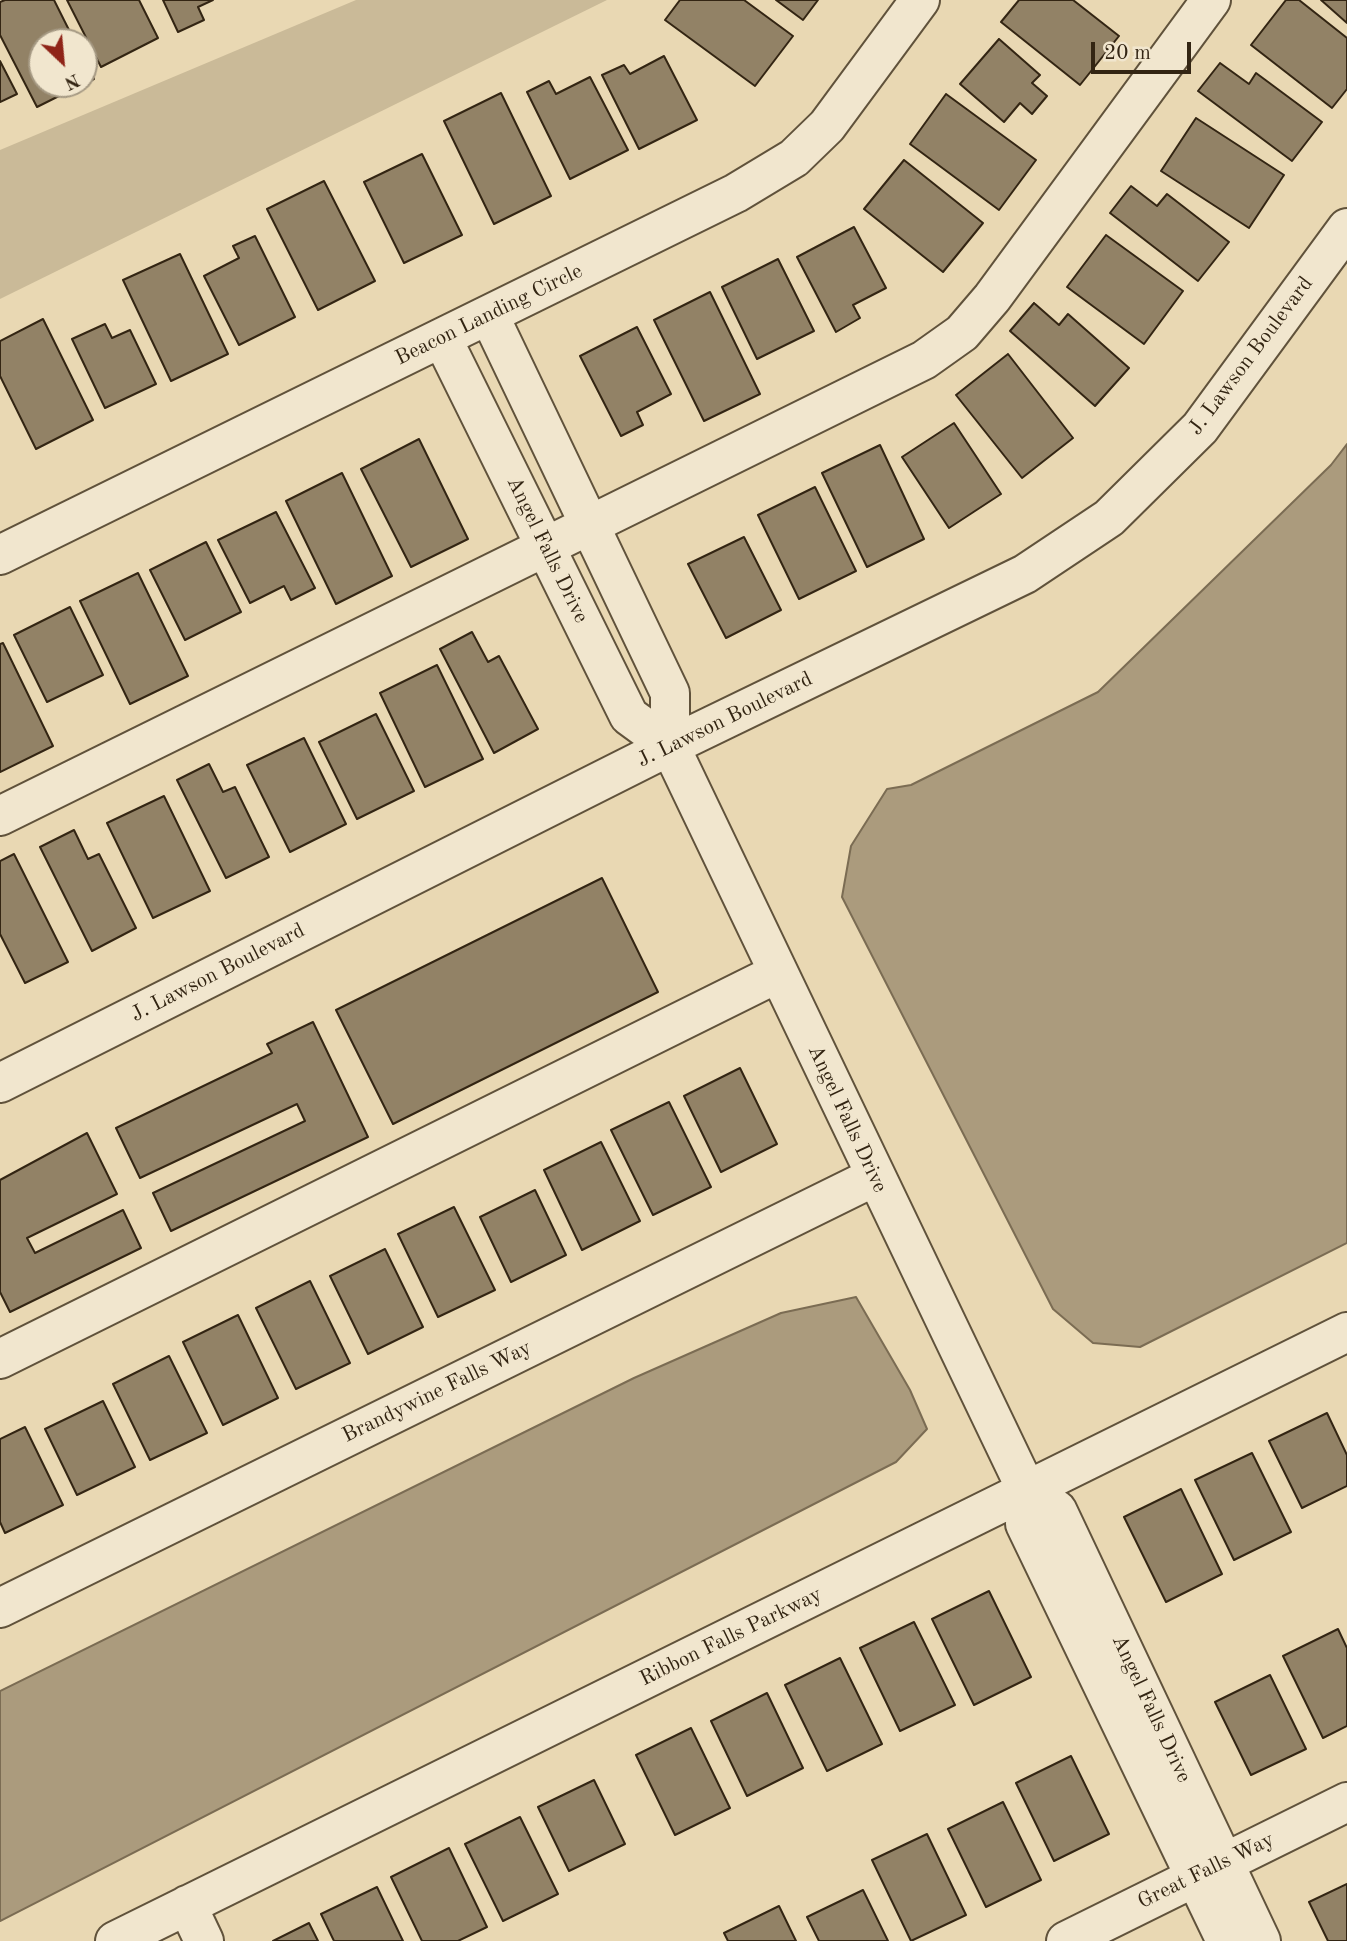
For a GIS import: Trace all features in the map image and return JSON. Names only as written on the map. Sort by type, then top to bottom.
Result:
[{"type":"street","name":"Beacon Landing Circle","points":[[0,555],[736,193],[794,158],[827,126],[920,0]]},
{"type":"street","points":[[0,816],[924,360],[962,333],[992,298],[1211,0]]},
{"type":"street","name":"J. Lawson Boulevard","points":[[0,1083],[670,746],[1025,574],[1109,518],[1200,428],[1347,228]]},
{"type":"street","name":"Angel Falls Drive","points":[[489,315],[670,693],[670,746],[874,1177],[1027,1491],[1025,1524],[1209,1869],[1261,1941]]},
{"type":"street","name":"Angel Falls Drive","points":[[442,338],[629,716],[670,746]]},
{"type":"street","points":[[0,1359],[778,973]]},
{"type":"street","name":"Brandywine Falls Way","points":[[0,1608],[874,1177]]},
{"type":"street","name":"Ribbon Falls Parkway","points":[[115,1941],[1347,1332]]},
{"type":"street","name":"Great Falls Way","points":[[1066,1941],[1347,1802]]},
{"type":"street","name":"Angel Falls Drive","points":[[1209,1869],[1226,1941]]},
{"type":"street","points":[[187,1905],[204,1941]]},
{"type":"shaded area","points":[[356,0],[607,0],[0,299],[0,150]]},
{"type":"shaded area","points":[[1347,444],[1347,1243],[1140,1347],[1093,1343],[1053,1309],[842,897],[851,846],[887,789],[911,785],[1098,692],[1331,465]]},
{"type":"shaded area","points":[[856,1297],[910,1390],[927,1429],[896,1462],[0,1921],[0,1691],[634,1378],[781,1313]]},
{"type":"building","points":[[54,0],[68,28],[28,28],[28,89],[0,35],[0,2]]},
{"type":"building","points":[[67,0],[139,0],[158,38],[101,67],[98,61],[98,28],[81,28]]},
{"type":"building","points":[[163,0],[213,0],[198,7],[204,20],[178,32]]},
{"type":"building","points":[[680,0],[744,0],[793,36],[755,86],[665,20]]},
{"type":"building","points":[[776,0],[818,0],[803,20]]},
{"type":"building","points":[[1019,0],[1073,0],[1119,36],[1080,85],[1001,22]]},
{"type":"building","points":[[1286,0],[1299,0],[1347,38],[1347,89],[1332,108],[1251,45]]},
{"type":"building","points":[[1321,0],[1347,0],[1347,23]]},
{"type":"building","points":[[999,39],[1040,75],[1032,83],[1047,96],[1032,114],[1020,103],[1004,122],[960,84]]},
{"type":"building","points":[[664,56],[697,120],[639,149],[602,75],[624,65],[630,74]]},
{"type":"building","points":[[0,61],[17,94],[0,102]]},
{"type":"building","points":[[1220,63],[1249,84],[1256,73],[1322,122],[1292,161],[1198,91]]},
{"type":"building","points":[[590,77],[628,150],[570,179],[527,92],[549,81],[556,94]]},
{"type":"building","points":[[501,93],[551,196],[494,224],[444,121]]},
{"type":"building","points":[[946,94],[1036,160],[999,210],[910,144]]},
{"type":"building","points":[[32,98],[55,98],[37,107]]},
{"type":"building","points":[[1196,118],[1284,175],[1249,228],[1161,171]]},
{"type":"building","points":[[422,154],[462,235],[404,263],[364,182]]},
{"type":"building","points":[[904,160],[983,223],[943,272],[864,209]]},
{"type":"building","points":[[324,181],[375,281],[318,310],[267,209]]},
{"type":"building","points":[[1131,186],[1157,206],[1167,194],[1229,242],[1198,281],[1110,213]]},
{"type":"building","points":[[854,227],[886,288],[853,305],[860,318],[836,332],[797,257]]},
{"type":"building","points":[[1106,235],[1183,291],[1144,344],[1067,287]]},
{"type":"building","points":[[255,236],[295,317],[239,345],[204,276],[239,258],[233,246]]},
{"type":"building","points":[[180,254],[228,354],[171,381],[123,280]]},
{"type":"building","points":[[778,259],[814,331],[757,359],[722,287]]},
{"type":"building","points":[[710,292],[760,394],[704,421],[654,320]]},
{"type":"building","points":[[1034,303],[1059,325],[1068,314],[1129,368],[1095,406],[1010,331]]},
{"type":"building","points":[[43,319],[93,420],[36,449],[0,376],[0,341]]},
{"type":"building","points":[[105,324],[112,338],[130,330],[156,384],[105,408],[72,339]]},
{"type":"building","points":[[637,327],[671,394],[637,412],[643,425],[621,436],[580,356]]},
{"type":"building","points":[[1008,354],[1073,438],[1022,478],[956,395]]},
{"type":"building","points":[[954,423],[1001,494],[949,528],[902,457]]},
{"type":"building","points":[[419,439],[468,539],[411,567],[361,469]]},
{"type":"building","points":[[880,445],[924,539],[867,567],[822,473]]},
{"type":"building","points":[[342,473],[392,576],[336,604],[286,501]]},
{"type":"building","points":[[815,487],[856,571],[799,599],[758,515]]},
{"type":"building","points":[[276,512],[315,588],[291,600],[284,586],[250,603],[218,540]]},
{"type":"building","points":[[744,537],[781,610],[726,638],[688,564]]},
{"type":"building","points":[[206,542],[241,612],[185,640],[150,570]]},
{"type":"building","points":[[138,573],[188,676],[130,704],[80,601]]},
{"type":"building","points":[[70,607],[103,675],[47,702],[14,635]]},
{"type":"building","points":[[472,632],[488,662],[499,656],[538,729],[494,753],[440,649]]},
{"type":"building","points":[[3,643],[53,746],[0,772],[0,644]]},
{"type":"building","points":[[437,665],[483,759],[425,787],[380,693]]},
{"type":"building","points":[[376,714],[414,791],[357,819],[319,742]]},
{"type":"building","points":[[304,738],[346,824],[290,852],[247,765]]},
{"type":"building","points":[[209,764],[223,792],[235,787],[269,857],[226,878],[177,780]]},
{"type":"building","points":[[164,796],[210,891],[153,918],[107,823]]},
{"type":"building","points":[[74,830],[88,859],[99,854],[136,928],[92,951],[40,847]]},
{"type":"building","points":[[14,854],[68,962],[25,983],[0,934],[0,861]]},
{"type":"building","points":[[602,878],[658,992],[393,1124],[336,1010]]},
{"type":"building","points":[[313,1022],[368,1137],[171,1231],[153,1193],[305,1121],[297,1104],[140,1178],[116,1128],[272,1053],[267,1044]]},
{"type":"building","points":[[740,1068],[777,1144],[721,1172],[684,1096]]},
{"type":"building","points":[[669,1102],[711,1187],[653,1215],[611,1130]]},
{"type":"building","points":[[87,1133],[117,1194],[27,1238],[35,1253],[123,1210],[141,1248],[10,1312],[0,1292],[0,1180]]},
{"type":"building","points":[[601,1142],[640,1221],[582,1250],[544,1170]]},
{"type":"building","points":[[535,1190],[566,1255],[511,1282],[480,1217]]},
{"type":"building","points":[[454,1207],[495,1290],[438,1317],[398,1234]]},
{"type":"building","points":[[385,1249],[423,1327],[368,1354],[330,1276]]},
{"type":"building","points":[[310,1281],[350,1363],[296,1389],[256,1308]]},
{"type":"building","points":[[238,1315],[278,1398],[223,1425],[183,1342]]},
{"type":"building","points":[[169,1356],[207,1433],[150,1460],[113,1384]]},
{"type":"building","points":[[103,1401],[135,1467],[77,1495],[45,1429]]},
{"type":"building","points":[[1327,1413],[1347,1455],[1347,1486],[1302,1508],[1269,1441]]},
{"type":"building","points":[[25,1427],[63,1505],[5,1533],[0,1522],[0,1439]]},
{"type":"building","points":[[1252,1453],[1291,1532],[1234,1560],[1195,1480]]},
{"type":"building","points":[[1181,1489],[1222,1574],[1166,1602],[1124,1517]]},
{"type":"building","points":[[989,1591],[1031,1677],[974,1705],[932,1619]]},
{"type":"building","points":[[914,1622],[955,1705],[900,1731],[860,1648]]},
{"type":"building","points":[[1338,1629],[1347,1648],[1347,1726],[1323,1738],[1283,1656]]},
{"type":"building","points":[[840,1658],[882,1744],[827,1771],[785,1685]]},
{"type":"building","points":[[1270,1675],[1306,1749],[1251,1775],[1215,1702]]},
{"type":"building","points":[[767,1693],[803,1768],[747,1796],[711,1721]]},
{"type":"building","points":[[691,1728],[730,1808],[675,1835],[636,1755]]},
{"type":"building","points":[[1071,1756],[1109,1834],[1054,1861],[1016,1783]]},
{"type":"building","points":[[594,1780],[625,1844],[569,1871],[538,1807]]},
{"type":"building","points":[[1003,1802],[1041,1880],[986,1907],[948,1829]]},
{"type":"building","points":[[520,1817],[558,1894],[503,1921],[465,1844]]},
{"type":"building","points":[[927,1834],[966,1915],[911,1941],[872,1860]]},
{"type":"building","points":[[449,1848],[487,1927],[458,1941],[422,1941],[391,1877]]},
{"type":"building","points":[[1347,1884],[1347,1941],[1328,1941],[1309,1902]]},
{"type":"building","points":[[377,1887],[403,1941],[334,1941],[321,1914]]},
{"type":"building","points":[[863,1890],[888,1941],[819,1941],[807,1917]]},
{"type":"building","points":[[779,1906],[796,1941],[728,1941],[724,1933]]},
{"type":"building","points":[[309,1923],[318,1941],[273,1941]]}]
